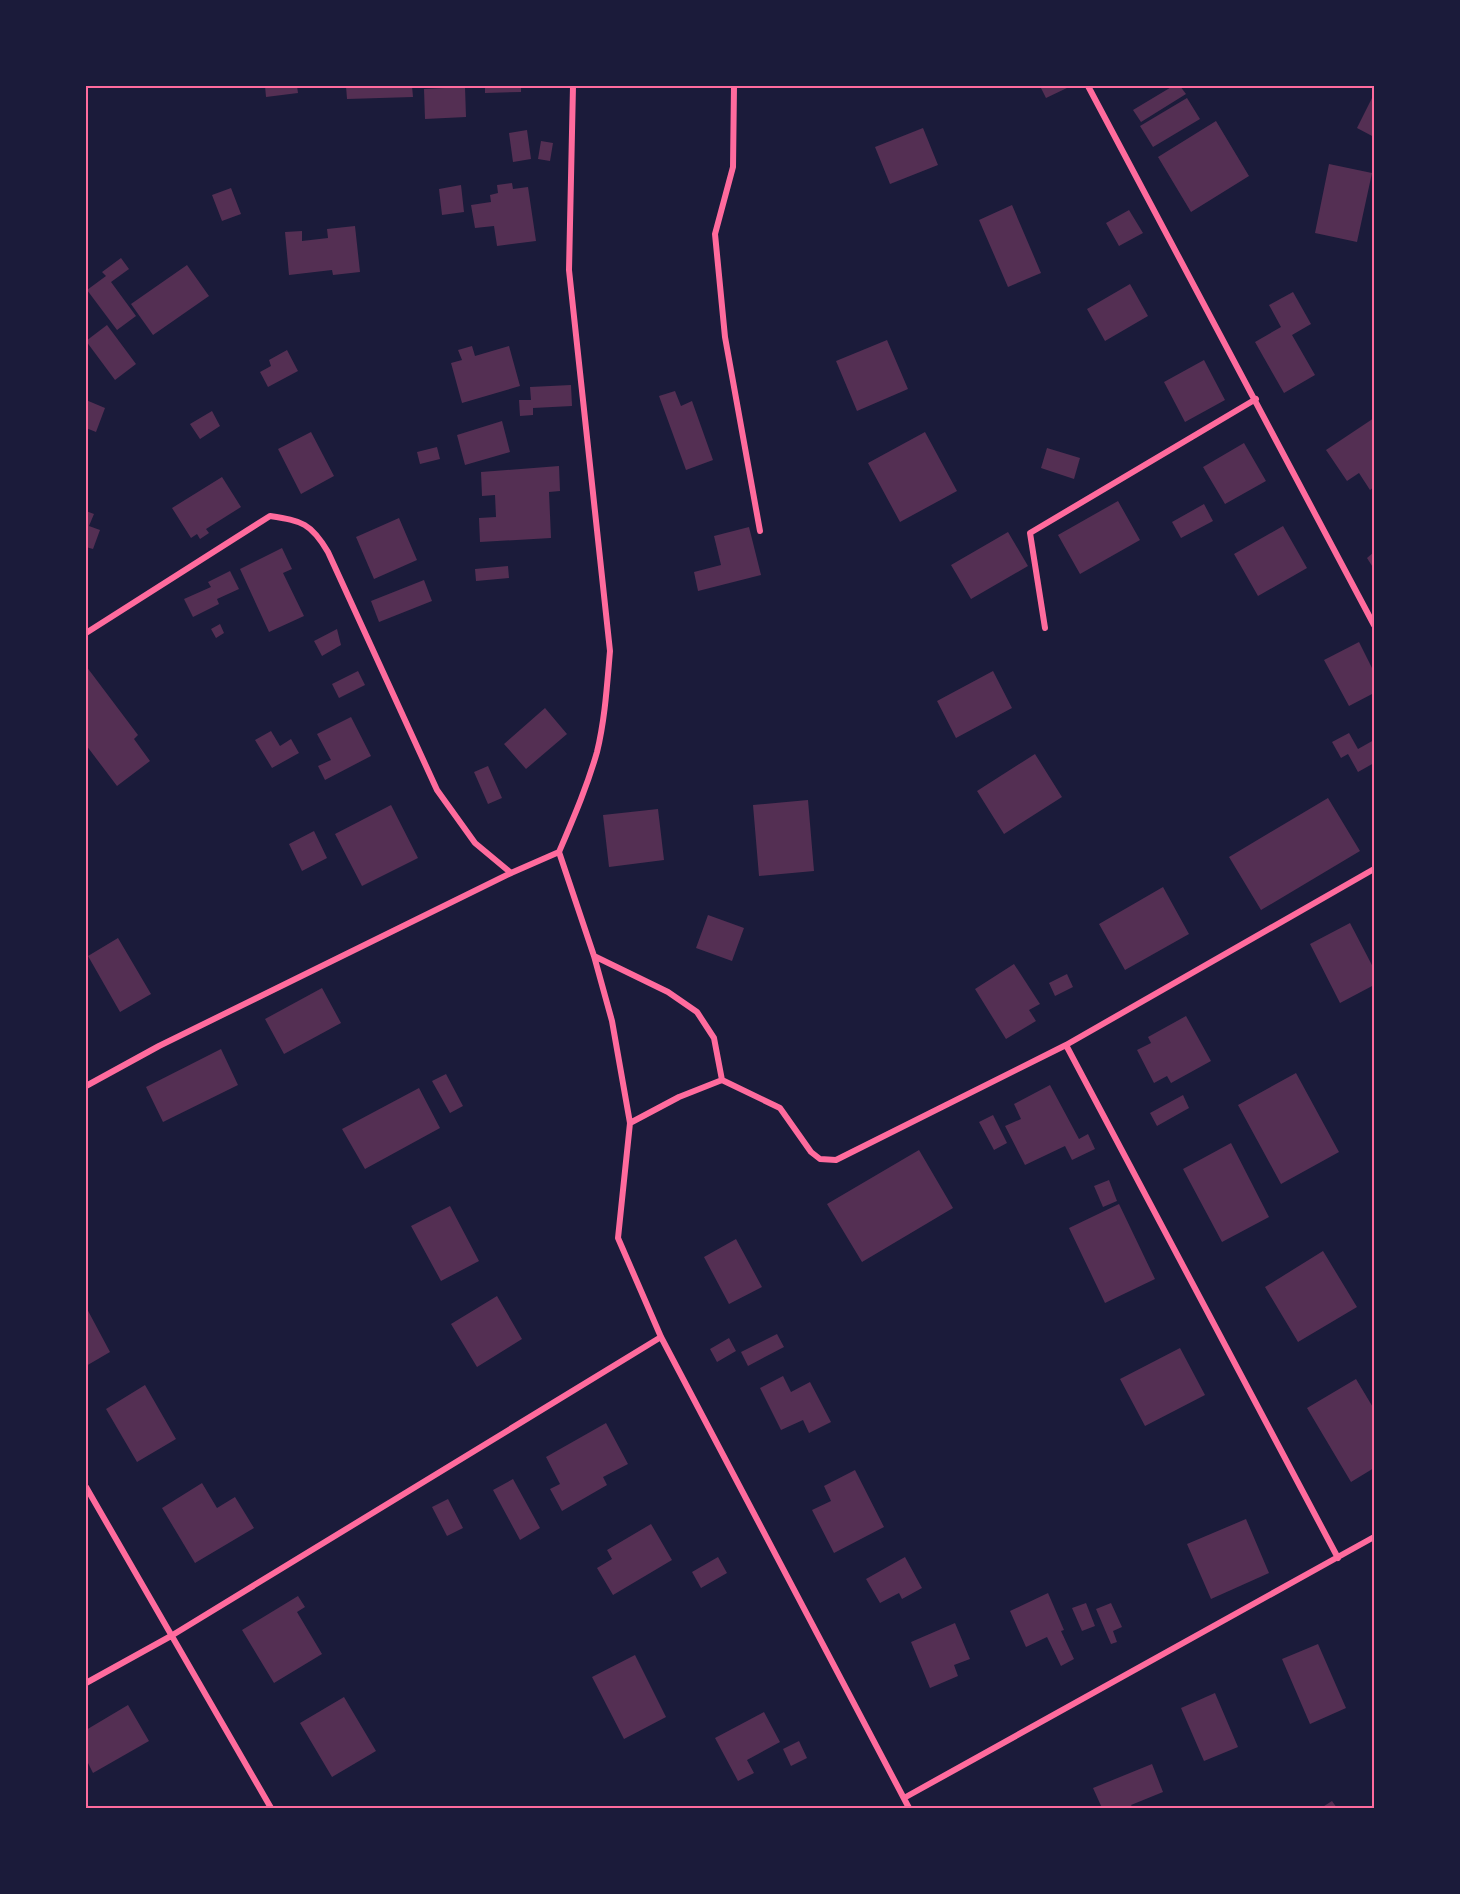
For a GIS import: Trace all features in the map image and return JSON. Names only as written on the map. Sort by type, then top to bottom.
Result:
[{"type":"street","points":[[573,86],[569,270],[610,651],[606,704],[597,752],[580,803],[559,852],[594,956],[612,1021],[630,1123],[618,1238],[661,1337],[909,1809]]},
{"type":"street","points":[[734,86],[733,166],[714,234],[725,337],[760,531]]},
{"type":"street","points":[[1088,86],[1374,625]]},
{"type":"street","points":[[1045,628],[1030,533],[1256,399]]},
{"type":"street","points":[[86,633],[270,516],[296,520],[316,532],[328,552],[437,789],[475,843],[511,873]]},
{"type":"street","points":[[86,1086],[159,1046],[511,873],[559,852]]},
{"type":"street","points":[[630,1123],[679,1097],[722,1080],[780,1108],[811,1152],[820,1160],[836,1160],[1066,1045],[1374,869]]},
{"type":"street","points":[[594,956],[668,992],[697,1012],[714,1038],[722,1080]]},
{"type":"street","points":[[1066,1045],[1338,1558]]},
{"type":"street","points":[[86,1683],[171,1636],[661,1337]]},
{"type":"street","points":[[86,1487],[271,1809]]},
{"type":"street","points":[[904,1798],[1374,1537]]},
{"type":"building","points":[[265,86],[297,86],[298,93],[266,97]]},
{"type":"building","points":[[346,86],[412,86],[413,97],[347,99]]},
{"type":"building","points":[[485,86],[521,86],[521,92],[485,93]]},
{"type":"building","points":[[1040,86],[1068,86],[1069,87],[1046,98]]},
{"type":"building","points":[[1173,86],[1180,86],[1186,94],[1141,122],[1133,110]]},
{"type":"building","points":[[465,87],[466,117],[425,119],[424,89]]},
{"type":"building","points":[[1374,94],[1374,137],[1357,128]]},
{"type":"building","points":[[1187,98],[1200,119],[1153,147],[1140,126]]},
{"type":"building","points":[[1216,121],[1249,176],[1191,212],[1158,157]]},
{"type":"building","points":[[923,128],[938,165],[890,184],[875,147]]},
{"type":"building","points":[[527,130],[531,159],[513,162],[509,133]]},
{"type":"building","points":[[541,141],[553,143],[550,161],[538,159]]},
{"type":"building","points":[[1329,164],[1372,173],[1357,242],[1315,233]]},
{"type":"building","points":[[512,183],[513,189],[528,187],[536,241],[497,246],[494,226],[475,228],[471,205],[491,202],[490,195],[498,193],[497,185]]},
{"type":"building","points":[[461,185],[464,212],[442,215],[439,189]]},
{"type":"building","points":[[231,188],[241,214],[222,221],[212,195]]},
{"type":"building","points":[[1012,205],[1041,273],[1008,287],[979,220]]},
{"type":"building","points":[[1129,210],[1143,233],[1119,246],[1106,223]]},
{"type":"building","points":[[355,226],[360,272],[333,275],[332,270],[289,275],[285,232],[302,231],[302,241],[328,238],[327,229]]},
{"type":"building","points":[[121,258],[129,269],[111,282],[136,316],[117,330],[87,290],[106,276],[102,272]]},
{"type":"building","points":[[187,265],[209,296],[153,335],[131,304]]},
{"type":"building","points":[[1130,284],[1148,316],[1105,341],[1087,309]]},
{"type":"building","points":[[1293,292],[1311,324],[1292,335],[1315,375],[1284,393],[1255,342],[1281,327],[1269,305]]},
{"type":"building","points":[[107,325],[136,364],[115,380],[86,341]]},
{"type":"building","points":[[887,340],[908,389],[857,411],[836,361]]},
{"type":"building","points":[[472,346],[475,356],[509,346],[520,386],[462,403],[451,363],[462,360],[458,350]]},
{"type":"building","points":[[287,350],[298,371],[268,387],[260,372],[271,366],[269,360]]},
{"type":"building","points":[[1204,360],[1225,400],[1185,422],[1164,382]]},
{"type":"building","points":[[571,385],[572,406],[533,408],[533,415],[520,416],[519,400],[531,400],[530,387]]},
{"type":"building","points":[[675,391],[681,406],[692,401],[713,460],[686,470],[659,396]]},
{"type":"building","points":[[86,400],[105,408],[96,432],[86,428]]},
{"type":"building","points":[[212,411],[220,426],[200,439],[190,424]]},
{"type":"building","points":[[1374,418],[1374,487],[1370,490],[1359,473],[1347,481],[1326,450]]},
{"type":"building","points":[[502,421],[510,452],[465,465],[457,435]]},
{"type":"building","points":[[311,432],[334,476],[301,494],[278,449]]},
{"type":"building","points":[[925,432],[957,491],[900,522],[868,463]]},
{"type":"building","points":[[1244,443],[1266,481],[1225,504],[1203,467]]},
{"type":"building","points":[[437,447],[440,459],[420,464],[417,452]]},
{"type":"building","points":[[1047,448],[1080,458],[1074,479],[1041,468]]},
{"type":"building","points":[[559,466],[560,491],[549,492],[551,538],[480,542],[479,518],[496,517],[495,495],[482,496],[481,472]]},
{"type":"building","points":[[222,477],[241,507],[206,529],[209,533],[200,539],[197,534],[191,538],[172,508]]},
{"type":"building","points":[[1118,501],[1140,540],[1080,574],[1058,535]]},
{"type":"building","points":[[1204,504],[1213,521],[1181,538],[1172,522]]},
{"type":"building","points":[[86,511],[94,514],[89,526],[100,530],[93,549],[86,547]]},
{"type":"building","points":[[399,518],[417,560],[374,579],[356,537]]},
{"type":"building","points":[[1283,526],[1307,568],[1258,596],[1234,554]]},
{"type":"building","points":[[749,527],[761,575],[698,591],[694,572],[721,565],[714,536]]},
{"type":"building","points":[[1008,532],[1028,566],[971,599],[951,565]]},
{"type":"building","points":[[282,548],[292,569],[283,573],[304,616],[269,632],[240,569]]},
{"type":"building","points":[[1374,552],[1374,569],[1367,558]]},
{"type":"building","points":[[508,566],[509,578],[476,581],[475,569]]},
{"type":"building","points":[[230,571],[239,589],[217,599],[219,604],[193,617],[184,599],[211,587],[208,582]]},
{"type":"building","points":[[424,580],[432,601],[379,622],[371,601]]},
{"type":"building","points":[[220,624],[224,633],[216,638],[211,629]]},
{"type":"building","points":[[337,629],[341,645],[322,656],[314,641]]},
{"type":"building","points":[[1359,642],[1374,672],[1374,693],[1349,706],[1324,660]]},
{"type":"building","points":[[86,666],[138,735],[134,739],[150,761],[117,786],[86,745]]},
{"type":"building","points":[[358,671],[365,685],[339,698],[332,684]]},
{"type":"building","points":[[993,671],[1012,708],[956,738],[937,701]]},
{"type":"building","points":[[545,708],[567,734],[526,769],[504,744]]},
{"type":"building","points":[[351,717],[371,756],[325,780],[318,766],[331,760],[317,734]]},
{"type":"building","points":[[271,731],[280,746],[291,739],[299,753],[272,768],[255,740]]},
{"type":"building","points":[[1349,733],[1358,749],[1374,740],[1374,763],[1358,772],[1348,754],[1341,758],[1332,742]]},
{"type":"building","points":[[1035,754],[1062,797],[1004,834],[977,791]]},
{"type":"building","points":[[488,766],[502,798],[488,804],[474,772]]},
{"type":"building","points":[[1328,798],[1360,851],[1261,910],[1229,857]]},
{"type":"building","points":[[808,800],[814,871],[759,876],[753,805]]},
{"type":"building","points":[[391,805],[418,858],[362,886],[335,834]]},
{"type":"building","points":[[658,809],[664,860],[609,867],[603,815]]},
{"type":"building","points":[[314,831],[327,858],[302,871],[289,844]]},
{"type":"building","points":[[1163,887],[1189,934],[1125,970],[1099,924]]},
{"type":"building","points":[[708,915],[744,928],[732,961],[696,948]]},
{"type":"building","points":[[1350,923],[1374,969],[1374,985],[1340,1003],[1310,944]]},
{"type":"building","points":[[118,938],[151,994],[120,1012],[88,956]]},
{"type":"building","points":[[1014,964],[1040,1004],[1029,1010],[1036,1021],[1006,1039],[975,989]]},
{"type":"building","points":[[1067,974],[1073,987],[1055,996],[1049,983]]},
{"type":"building","points":[[322,988],[341,1023],[284,1054],[265,1019]]},
{"type":"building","points":[[1186,1016],[1211,1061],[1171,1083],[1167,1076],[1154,1083],[1137,1050],[1151,1043],[1148,1037]]},
{"type":"building","points":[[221,1049],[238,1085],[163,1122],[146,1087]]},
{"type":"building","points":[[1296,1073],[1339,1152],[1281,1184],[1238,1105]]},
{"type":"building","points":[[446,1074],[463,1106],[450,1113],[432,1081]]},
{"type":"building","points":[[1050,1085],[1079,1139],[1088,1134],[1095,1149],[1072,1160],[1065,1146],[1025,1165],[1005,1126],[1021,1119],[1014,1104]]},
{"type":"building","points":[[419,1088],[440,1128],[365,1169],[342,1129]]},
{"type":"building","points":[[1183,1095],[1189,1108],[1157,1126],[1150,1113]]},
{"type":"building","points":[[993,1115],[1007,1143],[994,1150],[979,1122]]},
{"type":"building","points":[[1231,1143],[1269,1217],[1222,1242],[1183,1169]]},
{"type":"building","points":[[919,1150],[953,1208],[862,1262],[827,1204]]},
{"type":"building","points":[[1109,1180],[1117,1201],[1103,1207],[1094,1186]]},
{"type":"building","points":[[1119,1204],[1155,1279],[1105,1303],[1069,1228]]},
{"type":"building","points":[[450,1206],[479,1261],[441,1281],[411,1226]]},
{"type":"building","points":[[736,1239],[762,1287],[729,1304],[704,1257]]},
{"type":"building","points":[[1323,1251],[1357,1307],[1298,1342],[1265,1287]]},
{"type":"building","points":[[497,1296],[522,1339],[477,1367],[451,1324]]},
{"type":"building","points":[[86,1307],[110,1352],[86,1366]]},
{"type":"building","points":[[777,1334],[784,1347],[748,1366],[741,1352]]},
{"type":"building","points":[[729,1338],[736,1351],[717,1362],[710,1349]]},
{"type":"building","points":[[1180,1348],[1205,1395],[1145,1426],[1120,1379]]},
{"type":"building","points":[[783,1376],[791,1392],[810,1382],[831,1422],[809,1433],[803,1420],[781,1430],[760,1388]]},
{"type":"building","points":[[1356,1379],[1374,1409],[1374,1468],[1351,1482],[1307,1408]]},
{"type":"building","points":[[145,1385],[176,1439],[137,1462],[106,1409]]},
{"type":"building","points":[[606,1423],[628,1464],[603,1477],[607,1485],[562,1511],[550,1489],[560,1484],[546,1457]]},
{"type":"building","points":[[855,1470],[884,1527],[834,1553],[812,1510],[831,1501],[824,1486]]},
{"type":"building","points":[[513,1479],[540,1528],[520,1540],[493,1490]]},
{"type":"building","points":[[202,1483],[217,1508],[235,1497],[254,1528],[195,1563],[162,1508]]},
{"type":"building","points":[[448,1499],[463,1528],[447,1536],[432,1507]]},
{"type":"building","points":[[1246,1519],[1269,1573],[1211,1599],[1187,1544]]},
{"type":"building","points":[[651,1524],[672,1560],[613,1595],[597,1568],[612,1559],[607,1550]]},
{"type":"building","points":[[718,1557],[727,1573],[701,1588],[692,1572]]},
{"type":"building","points":[[905,1557],[922,1588],[902,1599],[899,1593],[880,1603],[866,1579]]},
{"type":"building","points":[[1048,1593],[1064,1630],[1061,1631],[1074,1659],[1061,1666],[1047,1637],[1026,1647],[1010,1611]]},
{"type":"building","points":[[298,1596],[305,1607],[297,1612],[322,1654],[274,1683],[242,1630]]},
{"type":"building","points":[[1086,1603],[1095,1626],[1082,1631],[1072,1608]]},
{"type":"building","points":[[1111,1603],[1122,1627],[1113,1631],[1117,1642],[1111,1644],[1096,1609]]},
{"type":"building","points":[[955,1623],[970,1659],[954,1665],[958,1676],[930,1688],[911,1642]]},
{"type":"building","points":[[1318,1644],[1346,1708],[1310,1724],[1282,1659]]},
{"type":"building","points":[[635,1655],[666,1717],[624,1739],[592,1677]]},
{"type":"building","points":[[1215,1693],[1238,1747],[1204,1761],[1181,1708]]},
{"type":"building","points":[[344,1697],[376,1751],[332,1777],[300,1723]]},
{"type":"building","points":[[128,1705],[149,1741],[93,1773],[86,1759],[86,1730]]},
{"type":"building","points":[[764,1712],[780,1742],[747,1760],[754,1773],[738,1781],[715,1738]]},
{"type":"building","points":[[799,1741],[807,1758],[791,1766],[783,1749]]},
{"type":"building","points":[[1152,1764],[1163,1792],[1131,1805],[1133,1808],[1102,1808],[1093,1788]]},
{"type":"building","points":[[1332,1801],[1337,1808],[1321,1808]]}]
